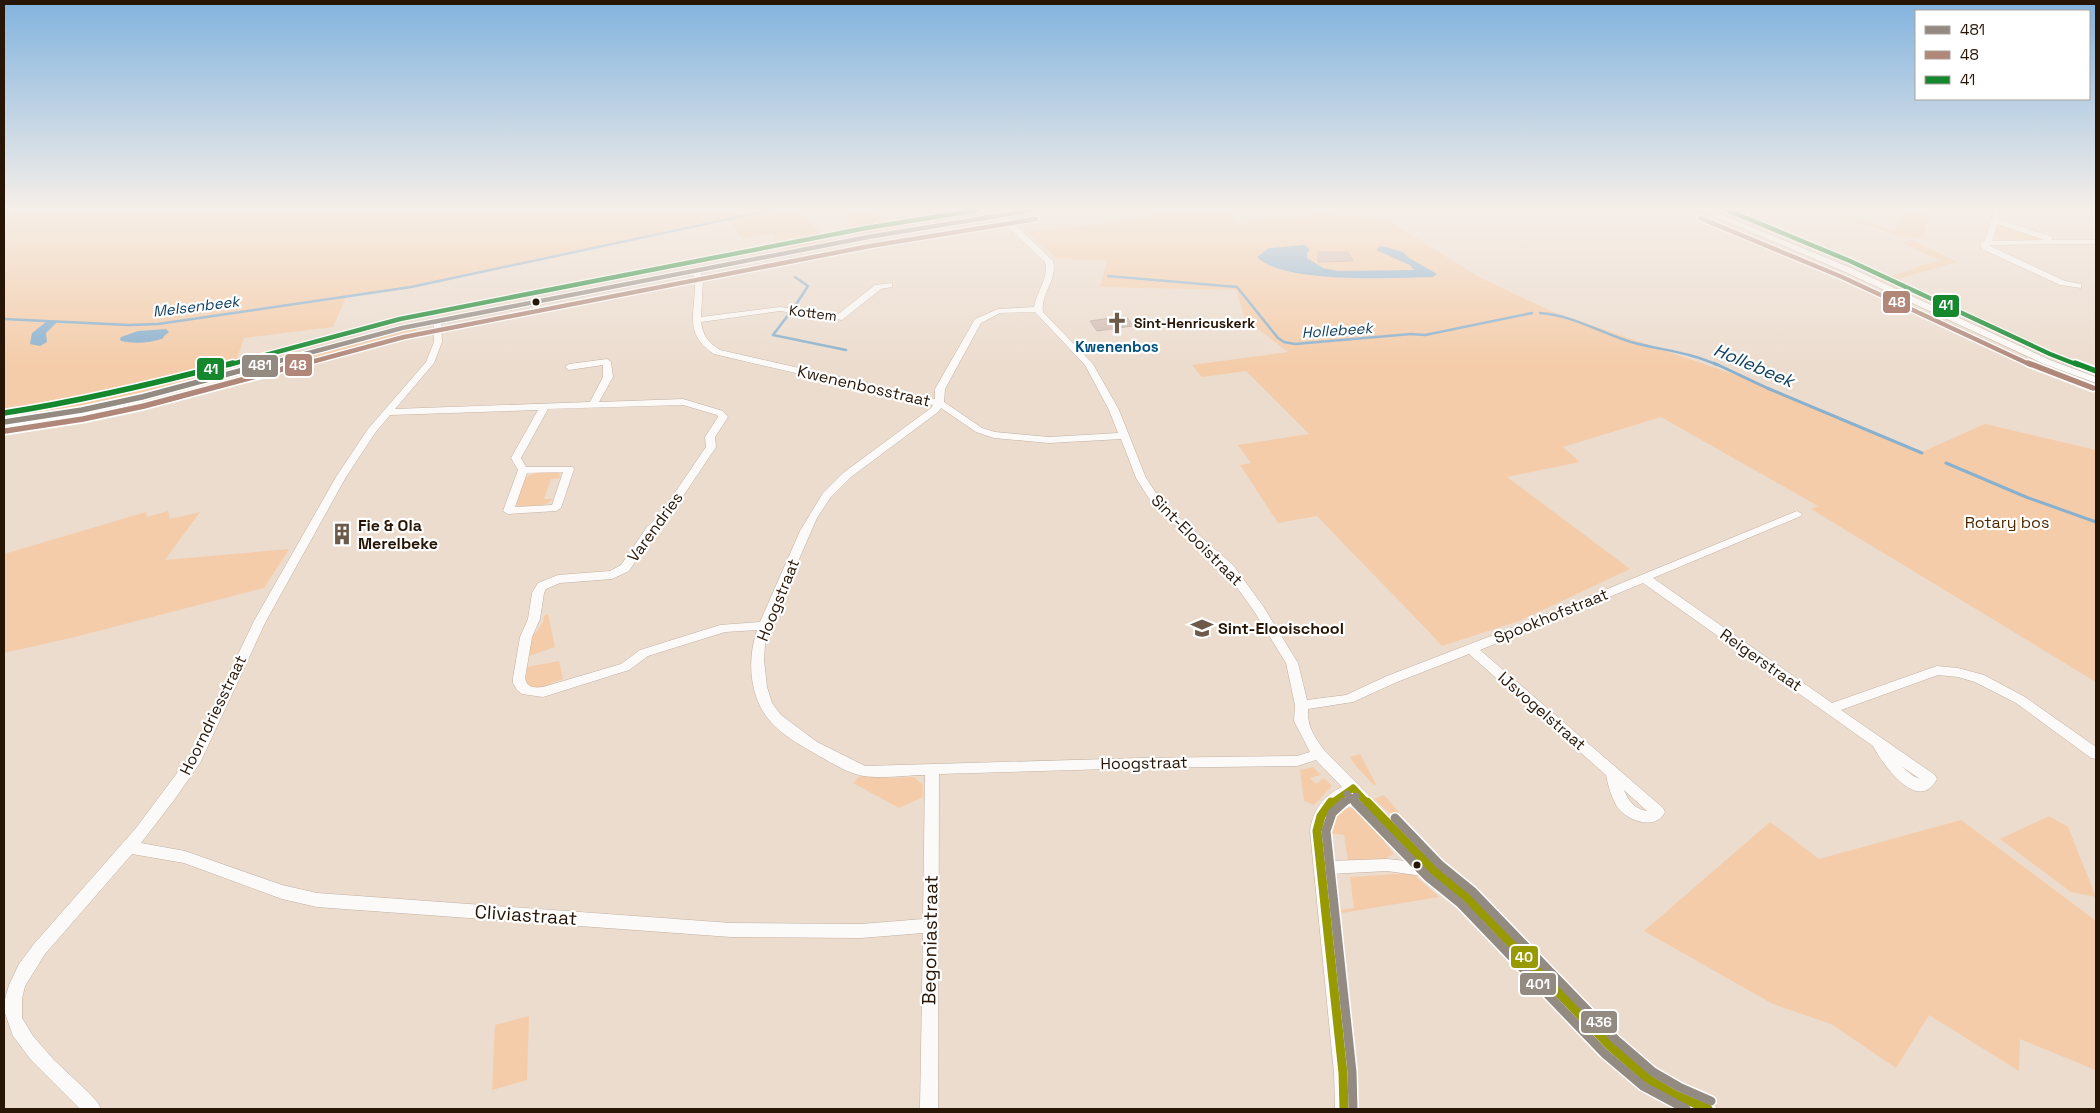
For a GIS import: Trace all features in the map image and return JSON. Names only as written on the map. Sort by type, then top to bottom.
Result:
[{"type":"street","points":[[4,422],[82,410],[142,397],[358,338],[740,262]]},
{"type":"street","points":[[939,403],[940,390],[978,321],[998,311],[1038,309],[1051,266],[1049,262]]},
{"type":"street","points":[[1829,262],[2047,362],[2096,380]]},
{"type":"street","points":[[2018,262],[2063,283],[2078,286]]},
{"type":"street","name":"Kwenenbosstraat","points":[[696,270],[699,278],[696,304],[697,320],[703,342],[709,348],[718,352],[939,403],[979,430],[1005,437],[1071,440],[1124,436]]},
{"type":"street","name":"Kottem","points":[[697,320],[780,308],[839,318],[878,288],[889,285]]},
{"type":"street","name":"Sint-Elooistraat","points":[[1038,309],[1044,319],[1090,364],[1114,410],[1141,478],[1152,495],[1169,514],[1229,568],[1247,591],[1292,663],[1302,706],[1301,721],[1309,739],[1319,754],[1434,871],[1466,897],[1610,1046],[1648,1079],[1675,1095],[1708,1109]]},
{"type":"street","name":"Hoorndriesstraat","points":[[92,1109],[52,1069],[22,1035],[14,1018],[13,998],[18,982],[34,957],[129,848],[183,778],[195,759],[281,580],[341,477],[371,430],[430,363],[438,342],[437,321]]},
{"type":"street","points":[[569,366],[607,362],[608,376],[594,404]]},
{"type":"street","name":"Varendries","points":[[387,412],[683,402],[720,413],[723,417],[710,437],[711,447],[665,515],[651,528],[625,568],[612,575],[558,579],[542,586],[538,594],[534,619],[526,637],[519,685],[524,690],[532,693],[543,692],[625,667],[644,653],[724,628],[765,626]]},
{"type":"street","name":"Hoogstraat","points":[[939,403],[935,410],[847,474],[824,496],[816,508],[765,626],[757,655],[758,669],[769,710],[777,720],[791,732],[840,761],[864,771],[932,771],[1012,766],[1297,761],[1319,754]]},
{"type":"street","points":[[523,470],[516,458],[545,406]]},
{"type":"street","points":[[569,469],[556,508],[508,511],[523,470],[569,469]]},
{"type":"street","name":"Spookhofstraat","points":[[1302,706],[1348,699],[1392,679],[1797,514]]},
{"type":"street","name":"Reigerstraat","points":[[1643,577],[1878,743]]},
{"type":"street","name":"IJsvogelstraat","points":[[1470,648],[1613,774]]},
{"type":"street","points":[[1830,709],[1937,670],[1954,670],[1974,675],[1996,684],[2096,754]]},
{"type":"street","name":"Begoniastraat","points":[[929,1109],[932,771]]},
{"type":"street","points":[[1344,1109],[1343,1073],[1317,831],[1318,817],[1333,798],[1353,788]]},
{"type":"street","name":"Cliviastraat","points":[[129,848],[185,857],[282,892],[317,900],[731,930],[861,931],[930,925]]},
{"type":"street","points":[[1321,868],[1387,865],[1434,871]]},
{"type":"green space","points":[[4,262],[530,262],[411,287],[346,297],[333,327],[244,338],[233,370],[112,400],[4,420]]},
{"type":"green space","name":"Rotary bos","points":[[1107,262],[1455,262],[1479,277],[1553,312],[1753,381],[1922,452],[1985,424],[2096,450],[2096,682],[1811,509],[1818,506],[1661,417],[1563,447],[1580,462],[1507,477],[1630,569],[1519,621],[1442,646],[1317,516],[1278,523],[1240,465],[1251,463],[1238,445],[1309,434],[1246,371],[1202,377],[1192,365],[1288,352],[1245,319],[1236,290],[1100,287]]},
{"type":"green space","points":[[1933,262],[1957,262],[1885,283],[1879,280]]},
{"type":"green space","points":[[416,328],[417,330],[176,396],[30,426],[33,423],[141,401]]},
{"type":"green space","points":[[535,473],[559,473],[560,478],[551,479],[544,499],[553,499],[550,502],[535,507],[520,507],[516,505],[524,479],[527,476]]},
{"type":"green space","points":[[168,511],[170,519],[200,512],[165,560],[289,549],[264,588],[75,637],[4,653],[4,554],[146,512],[147,517]]},
{"type":"green space","points":[[548,614],[555,647],[529,656],[532,634],[536,633],[543,622],[544,616]]},
{"type":"green space","points":[[559,661],[563,679],[551,683],[547,687],[532,688],[526,683],[527,667]]},
{"type":"green space","points":[[1360,754],[1376,784],[1374,785],[1350,757]]},
{"type":"green space","points":[[1313,767],[1321,775],[1310,778],[1316,784],[1324,778],[1332,786],[1314,805],[1304,801],[1300,770]]},
{"type":"green space","points":[[861,775],[883,778],[914,777],[923,785],[923,797],[899,808],[853,783]]},
{"type":"green space","points":[[1384,795],[1403,819],[1386,810],[1374,799]]},
{"type":"green space","points":[[1348,808],[1357,809],[1363,814],[1394,854],[1380,861],[1348,862],[1344,835],[1329,833],[1337,815]]},
{"type":"green space","points":[[2049,816],[2068,827],[2096,897],[2071,892],[2000,839]]},
{"type":"green space","points":[[1961,820],[2096,921],[2096,1070],[2020,1039],[2019,1071],[1929,1015],[1896,1068],[1831,1024],[1773,1004],[1644,931],[1770,822],[1819,859]]},
{"type":"green space","points":[[1412,873],[1439,897],[1342,913],[1341,910],[1354,908],[1350,877]]},
{"type":"green space","points":[[529,1016],[527,1080],[492,1090],[495,1025]]},
{"type":"water","points":[[1264,262],[1313,262],[1323,268],[1338,271],[1414,270],[1410,265],[1403,262],[1416,262],[1437,274],[1433,277],[1340,278],[1290,272],[1270,266]]},
{"type":"water","points":[[46,322],[57,322],[46,333],[47,342],[40,346],[30,344],[32,333]]},
{"type":"water","points":[[166,329],[169,332],[164,338],[154,341],[132,342],[121,341],[120,339],[138,331]]},
{"type":"building","name":"Sint-Henricuskerk","points":[[1126,316],[1133,326],[1097,331],[1090,321]]},
{"type":"waterway","name":"Melsenbeek","points":[[4,319],[129,325],[158,324],[411,287],[528,262]]},
{"type":"waterway","name":"Hollebeek","points":[[1108,276],[1237,287],[1278,338],[1284,342],[1295,344],[1411,334],[1425,335],[1532,313]]},
{"type":"waterway","points":[[795,277],[808,286],[795,306]]},
{"type":"waterway","name":"Hollebeek","points":[[1540,313],[1564,317],[1631,342],[1686,354],[1717,365]]},
{"type":"waterway","points":[[789,314],[773,335],[846,350]]},
{"type":"waterway","name":"Hollebeek","points":[[1714,363],[1767,388],[1922,453]]},
{"type":"waterway","name":"Hollebeek","points":[[1946,463],[2026,497],[2096,522]]},
{"type":"transit line","name":"41","points":[[4,413],[80,401],[140,388],[400,319],[692,262]]},
{"type":"transit line","name":"481","points":[[4,422],[82,410],[142,397],[402,328],[740,262]]},
{"type":"transit line","name":"48","points":[[5,431],[83,419],[144,406],[404,337],[788,262]]},
{"type":"transit line","name":"48","points":[[1806,262],[2043,370],[2093,388]]},
{"type":"transit line","name":"41","points":[[1852,262],[2050,354],[2096,371]]},
{"type":"transit line","name":"40","points":[[1353,788],[1434,871],[1466,897],[1610,1046],[1648,1079],[1675,1095],[1708,1109]]},
{"type":"transit line","name":"40","points":[[1344,1109],[1343,1073],[1317,831],[1324,810],[1339,795],[1353,788]]},
{"type":"transit line","name":"401","points":[[1347,794],[1428,877],[1460,903],[1604,1053],[1643,1086],[1686,1109]]},
{"type":"transit line","name":"401","points":[[1353,1109],[1352,1072],[1326,831],[1332,813],[1340,805],[1356,796]]},
{"type":"transit line","name":"436","points":[[1395,818],[1440,865],[1472,891],[1616,1040],[1653,1072],[1679,1087],[1711,1101]]},
{"type":"place","name":"Sint-Henricuskerk","points":[[1117,323]]},
{"type":"place","name":"Fie & Ola Merelbeke","points":[[342,534]]},
{"type":"place","name":"Sint-Elooischool","points":[[1202,628]]},
{"type":"district","name":"Kwenenbos","points":[[1117,346]]}]
